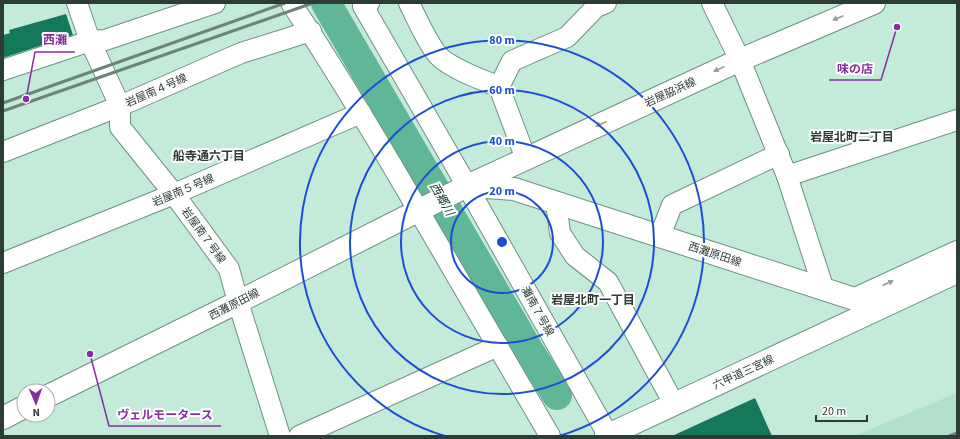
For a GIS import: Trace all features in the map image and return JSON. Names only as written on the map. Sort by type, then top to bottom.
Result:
[{"type":"street","name":"岩屋南７号線","points":[[77,3],[90,41],[120,106],[120,127],[174,194],[230,269],[238,302],[280,436]]},
{"type":"street","points":[[3,70],[90,41],[105,40],[216,3]]},
{"type":"street","points":[[291,3],[311,31],[361,113],[550,436]]},
{"type":"street","points":[[409,3],[429,41],[441,59],[455,67],[499,86],[526,159]]},
{"type":"street","points":[[499,86],[512,61],[567,37],[596,7],[606,3]]},
{"type":"street","points":[[712,3],[740,60],[787,176],[824,290]]},
{"type":"street","name":"岩屋脇浜線","points":[[467,186],[740,60],[874,3]]},
{"type":"street","name":"灘南７号線","points":[[366,4],[607,436]]},
{"type":"street","name":"岩屋南４号線","points":[[3,152],[120,106],[241,53],[311,31]]},
{"type":"street","name":"岩屋南５号線","points":[[3,264],[174,194],[361,113]]},
{"type":"street","points":[[787,176],[957,120]]},
{"type":"street","points":[[660,236],[672,205],[778,154]]},
{"type":"street","name":"西灘原田線","points":[[56,392],[467,186],[514,189],[879,307]]},
{"type":"street","points":[[556,202],[560,233],[575,256],[608,282],[674,404]]},
{"type":"street","points":[[853,299],[957,251]]},
{"type":"street","points":[[879,307],[957,272]]},
{"type":"street","name":"六甲道三宮線","points":[[607,436],[879,307]]},
{"type":"street","points":[[299,436],[498,346]]},
{"type":"street","points":[[3,418],[16,411]]},
{"type":"shaded area","points":[[957,393],[957,436],[854,436]]},
{"type":"building","points":[[66,14],[73,35],[3,58],[3,35],[10,33],[9,30]]},
{"type":"building","points":[[755,398],[772,436],[672,436]]},
{"type":"waterway","name":"西郷川","points":[[326,3],[529,351],[557,395]]},
{"type":"railway","points":[[3,103],[285,3]]},
{"type":"railway","points":[[3,111],[313,3]]},
{"type":"railway","points":[[949,436],[957,433]]},
{"type":"place","name":"味の店","points":[[897,27]]},
{"type":"place","name":"西灘","points":[[26,99]]},
{"type":"place","name":"ヴェルモータース","points":[[90,354]]},
{"type":"district","name":"岩屋北町二丁目","points":[[852,137]]},
{"type":"district","name":"船寺通六丁目","points":[[209,156]]},
{"type":"district","name":"岩屋北町一丁目","points":[[593,300]]}]
